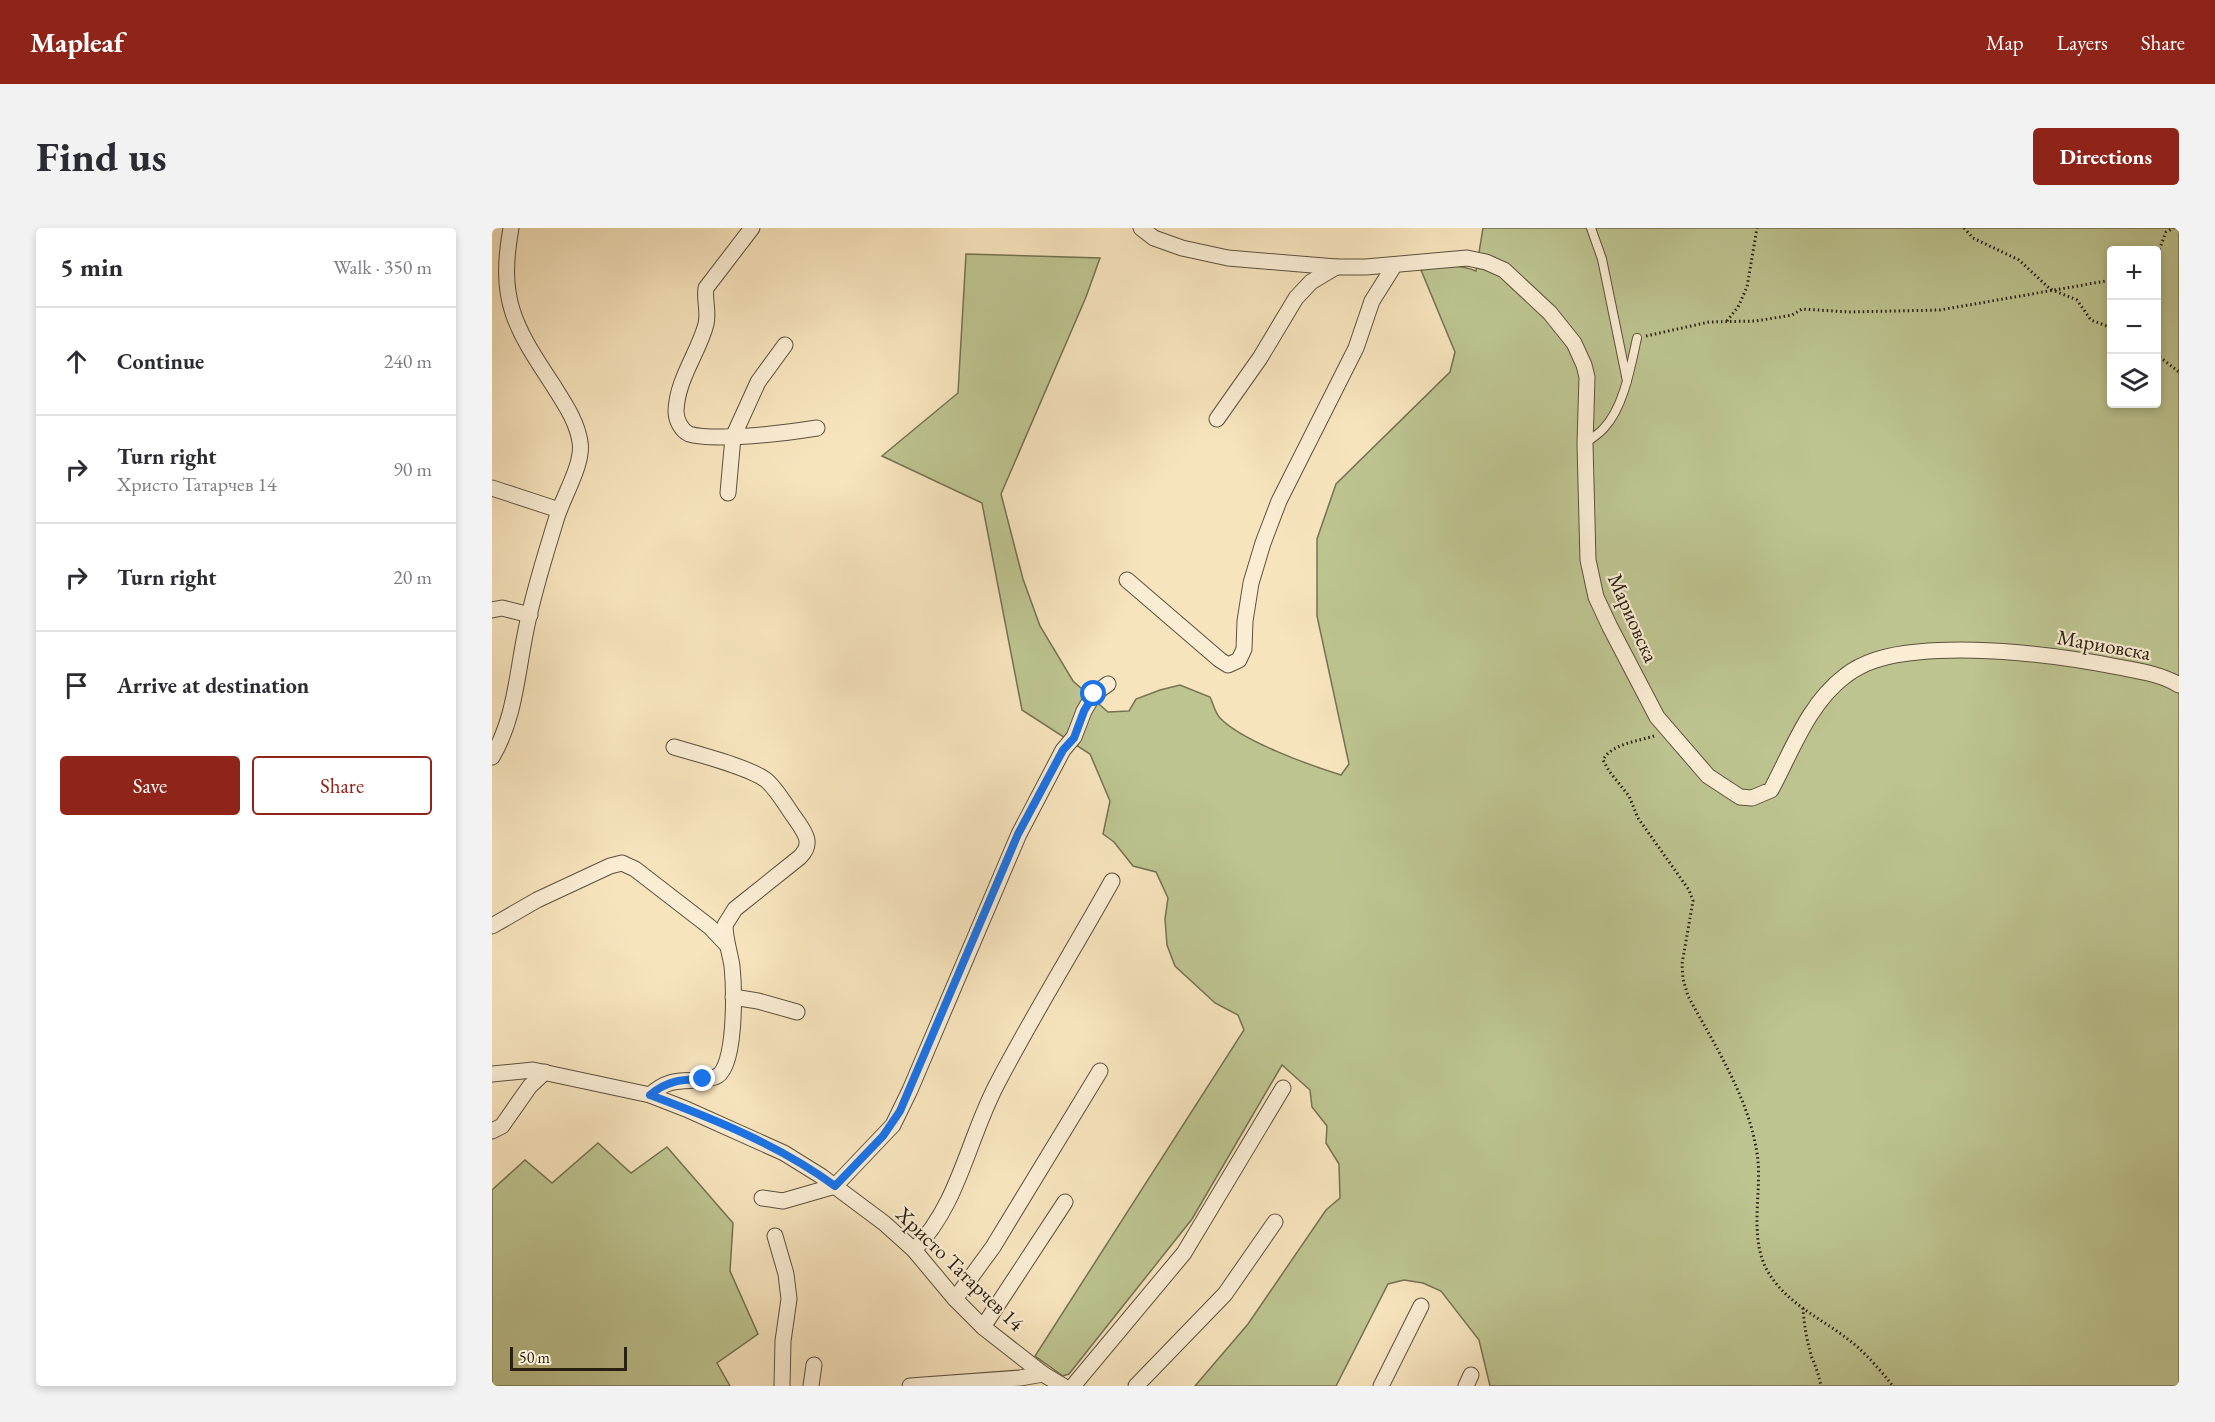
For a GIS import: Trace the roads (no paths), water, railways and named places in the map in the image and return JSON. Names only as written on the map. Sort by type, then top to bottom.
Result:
[{"type":"street","points":[[492,757],[506,727],[530,615],[559,510],[577,465],[581,446],[576,426],[565,405],[516,324],[507,295],[507,251],[511,228]]},
{"type":"street","points":[[752,228],[706,288],[705,296],[709,308],[705,327],[689,362],[676,410],[677,422],[688,434],[710,437],[759,436],[817,428]]},
{"type":"street","name":"Мариовска","points":[[1141,228],[1154,238],[1182,248],[1227,258],[1336,267],[1394,266],[1467,258],[1486,262],[1504,270],[1543,306],[1574,343],[1587,376],[1585,444],[1588,560],[1596,597],[1657,717],[1667,732],[1708,776],[1740,797],[1752,798],[1771,790],[1806,722],[1832,686],[1847,674],[1881,658],[1916,652],[1950,650],[2006,653],[2083,660],[2146,672],[2179,685]]},
{"type":"street","points":[[1127,580],[1220,660],[1228,665],[1239,660],[1244,649],[1245,621],[1251,583],[1279,501],[1356,348],[1379,287],[1394,266]]},
{"type":"street","points":[[1217,419],[1260,358],[1296,298],[1311,282],[1336,267]]},
{"type":"street","points":[[728,493],[733,436],[758,382],[785,345]]},
{"type":"street","points":[[492,488],[559,510]]},
{"type":"street","points":[[492,610],[502,608],[530,615]]},
{"type":"street","points":[[762,1198],[783,1201],[835,1186],[883,1136],[900,1111],[1018,834],[1063,750],[1074,738],[1084,711],[1094,694],[1108,684]]},
{"type":"street","points":[[650,1095],[669,1082],[716,1077],[721,1074],[728,1059],[734,997],[725,925],[730,914],[806,851],[807,839],[799,824],[765,780],[751,772],[674,747]]},
{"type":"street","points":[[492,926],[537,900],[610,866],[622,863],[635,869],[710,927],[729,948]]},
{"type":"street","points":[[914,1250],[930,1234],[944,1212],[996,1084],[1112,881]]},
{"type":"street","points":[[734,997],[751,999],[797,1012]]},
{"type":"street","name":"Христо Татарчев 14","points":[[492,1074],[533,1070],[650,1095],[784,1153],[835,1186],[884,1223],[914,1250],[955,1299],[983,1327],[1043,1374],[1063,1386]]},
{"type":"street","points":[[955,1299],[993,1246],[1100,1071]]},
{"type":"street","points":[[492,1131],[502,1126],[530,1086],[545,1072]]},
{"type":"street","points":[[1073,1386],[1184,1253],[1283,1088]]},
{"type":"street","points":[[983,1327],[1065,1202]]},
{"type":"street","points":[[1136,1386],[1225,1294],[1275,1222]]},
{"type":"street","points":[[775,1236],[786,1274],[789,1299],[783,1341],[782,1386]]},
{"type":"street","points":[[1382,1386],[1421,1306]]},
{"type":"street","points":[[811,1386],[814,1365]]},
{"type":"street","points":[[910,1386],[1020,1378],[1043,1374]]},
{"type":"lane","points":[[1591,228],[1602,259],[1627,381]]},
{"type":"lane","points":[[1585,444],[1605,428],[1615,411],[1627,381],[1637,338]]}]
